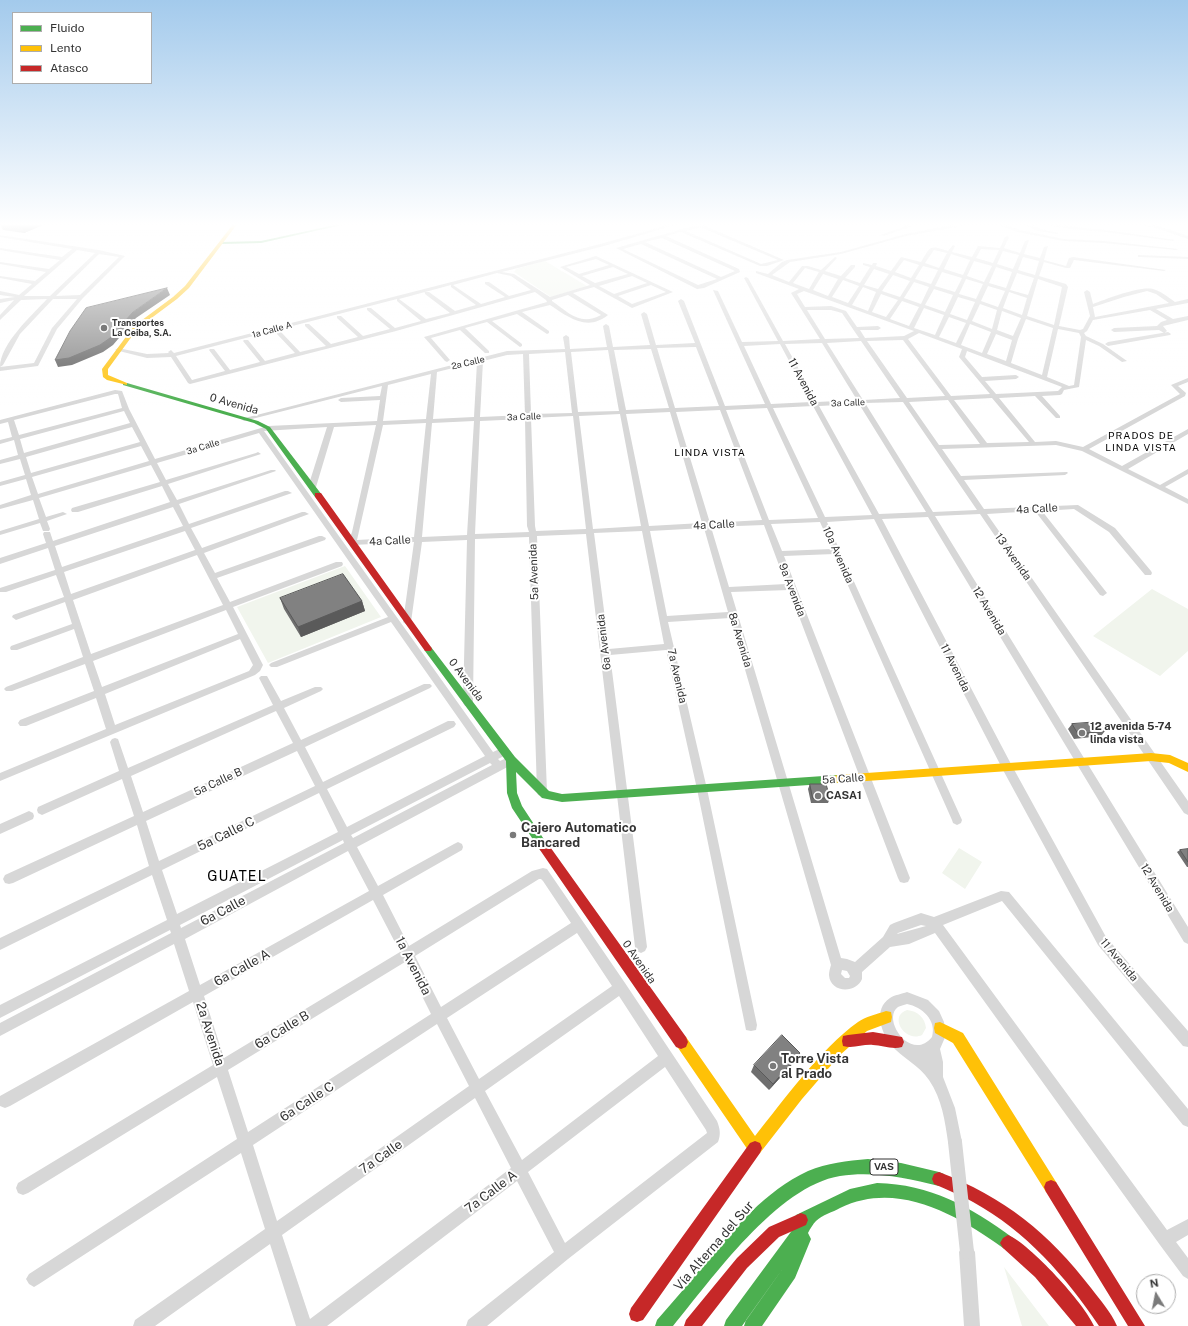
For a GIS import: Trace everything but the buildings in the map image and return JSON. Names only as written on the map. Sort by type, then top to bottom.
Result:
[{"type":"main road","name":"0 Avenida","points":[[189,285],[175,298],[142,321],[120,347],[105,369],[104,374],[109,379],[244,419],[264,429],[312,487],[407,622],[511,760],[512,793],[517,808],[755,1148]]},
{"type":"main road","name":"5a Calle","points":[[511,760],[542,792],[551,797],[562,798],[1151,757],[1170,759],[1188,768]]},
{"type":"main road","points":[[637,1314],[755,1148],[797,1094],[834,1050],[848,1041],[863,1026],[886,1017]]},
{"type":"main road","points":[[940,1028],[958,1038],[1137,1326]]},
{"type":"main road","points":[[848,1041],[873,1038],[901,1045]]},
{"type":"main road","name":"Vía Alterna del Sur","points":[[663,1326],[746,1226],[774,1199],[800,1182],[815,1176],[830,1171],[864,1166],[900,1168],[932,1176],[978,1195],[1014,1218],[1050,1252],[1080,1287],[1109,1326]]},
{"type":"main road","name":"VAS","points":[[692,1326],[742,1263],[774,1232],[811,1216],[833,1203],[857,1194],[880,1190],[913,1194],[945,1204],[987,1227],[1022,1253],[1041,1271],[1068,1302],[1086,1326]]},
{"type":"main road","points":[[752,1326],[790,1273],[811,1216]]},
{"type":"main road","name":"VAS","points":[[732,1326],[811,1216]]},
{"type":"street","points":[[0,318],[3,313],[34,285]]},
{"type":"street","points":[[0,365],[3,355],[18,332],[64,285]]},
{"type":"street","points":[[0,369],[36,365],[55,328],[94,285]]},
{"type":"street","name":"1a Calle A","points":[[222,341],[439,285]]},
{"type":"street","name":"1a Calle A","points":[[120,347],[147,356],[172,353],[444,285]]},
{"type":"street","points":[[490,285],[509,298]]},
{"type":"street","points":[[528,285],[580,322],[587,322],[605,316],[569,293]]},
{"type":"street","points":[[447,360],[427,337],[518,312],[595,285],[632,306],[670,292],[656,285]]},
{"type":"street","points":[[614,296],[647,285]]},
{"type":"street","points":[[694,285],[702,287],[707,285]]},
{"type":"street","name":"11 Avenida","points":[[750,285],[877,517],[1007,767],[1102,941],[1188,1041]]},
{"type":"street","points":[[792,285],[984,355],[1069,388],[1077,386],[1084,333],[1092,319],[1091,306],[1087,292]]},
{"type":"street","points":[[810,291],[814,285]]},
{"type":"street","points":[[829,298],[837,285]]},
{"type":"street","points":[[804,309],[831,308],[844,312],[850,306],[860,285],[1015,339]]},
{"type":"street","points":[[869,313],[884,285]]},
{"type":"street","points":[[887,320],[902,300],[911,285]]},
{"type":"street","points":[[925,285],[1024,318],[1055,327],[1084,333],[1115,348]]},
{"type":"street","points":[[936,338],[961,285]]},
{"type":"street","points":[[958,346],[986,285]]},
{"type":"street","points":[[992,285],[1029,297]]},
{"type":"street","points":[[984,355],[994,331],[1000,309],[1009,285]]},
{"type":"street","points":[[1008,364],[1033,285]]},
{"type":"street","points":[[1044,378],[1065,287],[1064,285]]},
{"type":"street","points":[[453,286],[481,306]]},
{"type":"street","points":[[911,328],[932,287]]},
{"type":"street","name":"12 Avenida","points":[[803,289],[794,293],[1188,938]]},
{"type":"street","points":[[172,353],[190,382],[394,330],[536,290]]},
{"type":"street","points":[[1091,306],[1125,295],[1150,290],[1174,304]]},
{"type":"street","name":"10a Avenida","points":[[715,291],[823,520],[957,820]]},
{"type":"street","points":[[0,293],[20,297],[82,297]]},
{"type":"street","points":[[427,293],[454,313]]},
{"type":"street","points":[[0,301],[20,297]]},
{"type":"street","points":[[399,300],[425,321]]},
{"type":"street","name":"9a Avenida","points":[[681,301],[904,878]]},
{"type":"street","points":[[1092,319],[1188,301]]},
{"type":"street","points":[[1151,308],[1172,321]]},
{"type":"street","points":[[369,309],[394,330]]},
{"type":"street","points":[[518,312],[547,332]]},
{"type":"street","name":"13 Avenida","points":[[844,312],[1188,810]]},
{"type":"street","name":"8a Avenida","points":[[644,314],[837,965]]},
{"type":"street","points":[[339,317],[362,338]]},
{"type":"street","points":[[1160,328],[1160,325],[1163,323],[1188,318]]},
{"type":"street","points":[[487,320],[520,344]]},
{"type":"street","points":[[307,325],[330,346]]},
{"type":"street","name":"7a Avenida","points":[[606,326],[624,412],[663,619],[702,788],[752,1025]]},
{"type":"street","points":[[461,328],[487,352]]},
{"type":"street","points":[[856,329],[878,328]]},
{"type":"street","points":[[1108,344],[1168,334],[1160,328],[1114,330]]},
{"type":"street","points":[[741,344],[906,338],[919,331]]},
{"type":"street","points":[[279,333],[298,354]]},
{"type":"street","points":[[1084,333],[1124,361]]},
{"type":"street","name":"6a Avenida","points":[[566,337],[642,947]]},
{"type":"street","points":[[906,338],[985,445]]},
{"type":"street","points":[[246,341],[263,363]]},
{"type":"street","name":"2a Calle","points":[[244,419],[507,353],[698,346]]},
{"type":"street","points":[[965,349],[962,357],[1033,444]]},
{"type":"street","points":[[212,350],[228,372]]},
{"type":"street","name":"5a Avenida","points":[[526,352],[531,526],[533,534],[542,792]]},
{"type":"street","points":[[468,703],[471,538],[480,360]]},
{"type":"street","points":[[407,622],[418,540],[428,421],[434,371]]},
{"type":"street","points":[[980,379],[1016,377]]},
{"type":"street","points":[[1084,450],[1183,394],[1174,385],[1188,380]]},
{"type":"street","points":[[352,543],[356,532],[380,423],[385,384]]},
{"type":"street","name":"3a Calle","points":[[0,507],[264,429],[1060,393],[1062,389],[1069,388]]},
{"type":"street","name":"1a Avenida","points":[[10,419],[120,392],[126,409],[143,443],[243,635],[261,673],[563,1254]]},
{"type":"street","points":[[1037,394],[1058,417]]},
{"type":"street","points":[[341,400],[383,398]]},
{"type":"street","points":[[0,442],[126,409]]},
{"type":"street","points":[[0,422],[10,419]]},
{"type":"street","name":"2a Avenida","points":[[10,419],[304,1326]]},
{"type":"street","points":[[0,462],[134,424]]},
{"type":"street","points":[[312,487],[330,425]]},
{"type":"street","name":"0 Avenida","points":[[264,429],[393,618],[498,767]]},
{"type":"street","points":[[1122,469],[1188,431]]},
{"type":"street","points":[[0,484],[143,443]]},
{"type":"street","points":[[937,447],[1056,443],[1084,450],[1188,502]]},
{"type":"street","points":[[75,510],[258,454]]},
{"type":"street","points":[[0,561],[272,471]]},
{"type":"street","points":[[1159,488],[1188,471]]},
{"type":"street","points":[[958,478],[1065,473]]},
{"type":"street","points":[[3,590],[288,493]]},
{"type":"street","name":"4a Calle","points":[[352,543],[1075,507],[1112,530],[1148,573]]},
{"type":"street","points":[[1037,509],[1103,593]]},
{"type":"street","points":[[0,533],[63,514]]},
{"type":"street","points":[[16,616],[305,514]]},
{"type":"street","points":[[213,577],[322,538]]},
{"type":"street","points":[[778,554],[837,551]]},
{"type":"street","points":[[9,689],[339,564]]},
{"type":"street","points":[[725,590],[791,587]]},
{"type":"street","points":[[663,619],[732,615]]},
{"type":"street","points":[[274,665],[393,618]]},
{"type":"street","points":[[14,648],[77,625]]},
{"type":"street","points":[[23,723],[243,635]]},
{"type":"street","points":[[605,652],[670,647]]},
{"type":"street","points":[[0,777],[113,736],[252,673],[261,673]]},
{"type":"street","name":"5a Calle B","points":[[9,879],[427,686]]},
{"type":"street","points":[[42,810],[318,689]]},
{"type":"street","name":"5a Calle C","points":[[0,944],[452,724]]},
{"type":"street","name":"6a Calle","points":[[0,1030],[178,935],[504,751]]},
{"type":"street","name":"6a Calle","points":[[0,1012],[173,922],[511,760]]},
{"type":"street","points":[[0,829],[29,816]]},
{"type":"street","name":"6a Calle A","points":[[5,1101],[458,847]]},
{"type":"street","name":"6a Calle B","points":[[23,1188],[542,873],[548,877],[579,925]]},
{"type":"street","points":[[855,970],[886,941],[905,940],[918,935],[930,930],[934,923],[1001,896],[1007,899],[1188,1120]]},
{"type":"street","points":[[934,923],[1188,1271]]},
{"type":"street","points":[[474,1326],[563,1254],[713,1137],[714,1132],[579,925]]},
{"type":"street","name":"6a Calle C","points":[[34,1279],[579,925]]},
{"type":"street","points":[[847,964],[855,970],[855,981],[852,984],[846,984],[837,978],[835,971],[837,965],[847,964]]},
{"type":"street","name":"7a Calle","points":[[141,1326],[620,987]]},
{"type":"street","points":[[901,1045],[915,1052],[924,1052],[937,1044],[940,1037],[940,1028],[932,1011],[916,1000],[907,998],[899,999],[892,1003],[888,1009],[886,1017],[889,1030],[901,1045],[923,1063],[936,1077],[949,1109],[955,1142],[967,1252],[972,1326]]},
{"type":"street","points":[[932,1048],[936,1062],[936,1077]]},
{"type":"street","name":"7a Calle A","points":[[314,1326],[667,1058]]},
{"type":"street","points":[[1165,1240],[1188,1226]]},
{"type":"shaded area","points":[[533,285],[587,286],[551,297]]},
{"type":"shaded area","points":[[345,566],[381,617],[268,663],[237,607]]},
{"type":"shaded area","points":[[1152,589],[1188,609],[1188,651],[1160,676],[1093,636]]},
{"type":"shaded area","points":[[959,848],[982,862],[965,889],[942,873]]},
{"type":"shaded area","points":[[907,1010],[918,1013],[924,1021],[926,1028],[922,1035],[910,1035],[901,1028],[899,1018],[901,1013]]},
{"type":"shaded area","points":[[1004,1267],[1049,1326],[1022,1326]]},
{"type":"traffic: fast","points":[[125,384],[256,422],[268,428],[318,495]]},
{"type":"traffic: fast","points":[[428,649],[511,760],[512,793],[517,808],[544,847]]},
{"type":"traffic: fast","points":[[511,760],[546,795],[562,798],[838,779]]},
{"type":"traffic: fast","points":[[663,1326],[742,1233],[765,1209],[788,1190],[813,1177],[839,1169],[868,1166],[901,1170],[939,1179]]},
{"type":"traffic: fast","points":[[801,1220],[842,1199],[857,1194],[877,1191],[897,1191],[937,1201],[975,1220],[1008,1243]]},
{"type":"traffic: fast","points":[[732,1326],[811,1216]]},
{"type":"traffic: fast","points":[[752,1326],[790,1273],[803,1239]]},
{"type":"traffic: slow","points":[[125,384],[109,379],[105,376],[105,369],[136,327],[175,298],[189,285]]},
{"type":"traffic: slow","points":[[838,779],[1151,757],[1170,759],[1188,768]]},
{"type":"traffic: slow","points":[[681,1042],[755,1148],[797,1094],[835,1050],[863,1026],[886,1017]]},
{"type":"traffic: slow","points":[[940,1028],[958,1038],[1051,1187]]},
{"type":"traffic: jam","points":[[318,495],[428,649]]},
{"type":"traffic: jam","points":[[544,847],[681,1042]]},
{"type":"traffic: jam","points":[[848,1041],[873,1038],[897,1042]]},
{"type":"traffic: jam","points":[[637,1314],[755,1148]]},
{"type":"traffic: jam","points":[[939,1179],[966,1190],[985,1200],[1026,1229],[1071,1275],[1109,1326]]},
{"type":"traffic: jam","points":[[1051,1187],[1137,1326]]},
{"type":"traffic: jam","points":[[692,1326],[742,1263],[774,1232],[801,1220]]},
{"type":"traffic: jam","points":[[1008,1243],[1040,1271],[1086,1326]]},
{"type":"place","name":"Transportes La Ceiba, S.A.","points":[[104,328]]},
{"type":"place","name":"12 avenida 5-74 linda vista","points":[[1082,733]]},
{"type":"place","name":"CASA1","points":[[818,796]]},
{"type":"place","name":"Cajero Automatico Bancared","points":[[513,835]]},
{"type":"place","name":"Torre Vista al Prado","points":[[773,1066]]},
{"type":"district","name":"PRADOS DE LINDA VISTA","points":[[1141,442]]},
{"type":"district","name":"LINDA VISTA","points":[[710,453]]},
{"type":"district","name":"GUATEL","points":[[237,877]]}]
